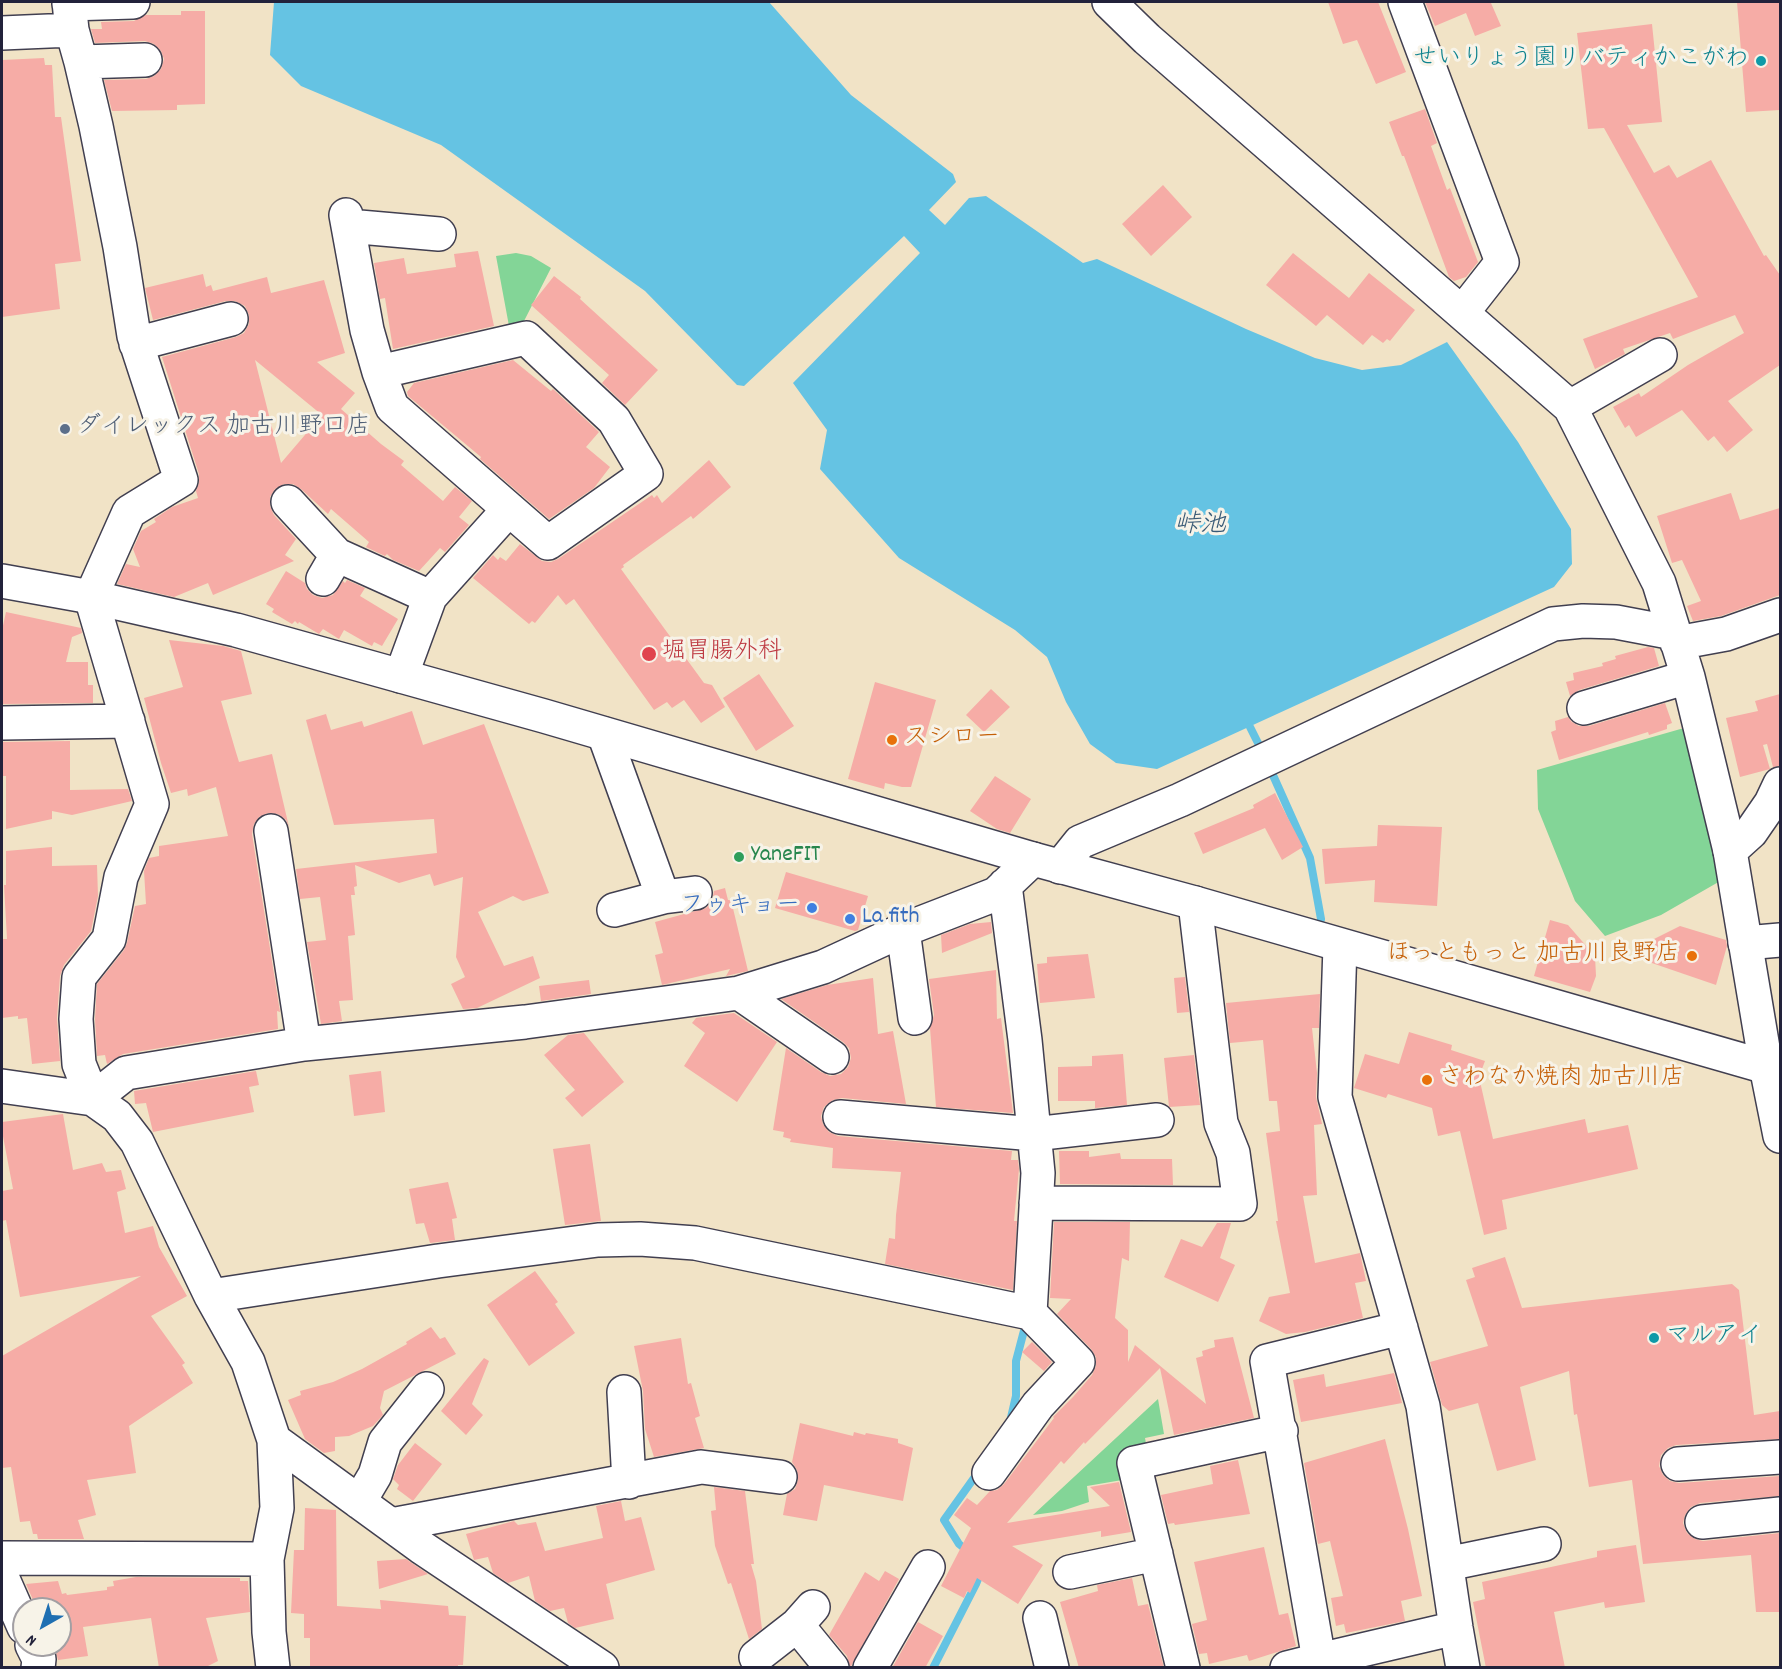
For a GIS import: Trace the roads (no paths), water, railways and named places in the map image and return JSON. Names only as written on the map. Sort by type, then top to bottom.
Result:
[{"type":"street","points":[[2,33],[70,12],[133,2]]},
{"type":"street","points":[[1109,2],[1156,47],[1570,407],[1659,583],[1688,677],[1730,851],[1745,943],[1773,1068],[1780,1136]]},
{"type":"street","points":[[1405,2],[1502,262],[1462,313]]},
{"type":"street","points":[[70,12],[120,247],[136,344],[181,480],[129,512],[91,597],[152,804],[121,877],[109,939],[79,976],[76,1019],[79,1064],[93,1099]]},
{"type":"street","points":[[81,62],[145,60]]},
{"type":"street","points":[[379,372],[526,338],[614,420],[646,474],[548,543],[392,407],[379,372],[367,330],[347,221],[439,234]]},
{"type":"street","points":[[136,344],[231,319]]},
{"type":"street","points":[[1570,407],[1660,355]]},
{"type":"street","points":[[288,502],[330,567],[430,597]]},
{"type":"street","points":[[401,676],[430,597],[509,509]]},
{"type":"street","points":[[2,581],[91,597],[236,630],[1047,863],[1773,1068]]},
{"type":"street","points":[[93,1099],[126,1073],[304,1044],[525,1022],[739,993],[824,967],[903,930],[996,894],[1005,885],[1047,863],[1080,842],[1180,800],[1553,624],[1583,621],[1616,622],[1676,638],[1726,634],[1780,615]]},
{"type":"street","points":[[1584,708],[1688,677]]},
{"type":"street","points":[[2,723],[128,721]]},
{"type":"street","points":[[604,734],[663,897]]},
{"type":"street","points":[[1730,851],[1751,832],[1771,803],[1780,784]]},
{"type":"street","points":[[282,846],[297,919],[304,1044]]},
{"type":"street","points":[[1005,885],[1025,1040],[1038,1173],[1030,1313]]},
{"type":"street","points":[[614,910],[663,897],[695,893]]},
{"type":"street","points":[[1036,1203],[1240,1204],[1233,1153],[1221,1123],[1194,903]]},
{"type":"street","points":[[903,930],[915,1018]]},
{"type":"street","points":[[1745,943],[1780,940]]},
{"type":"street","points":[[1340,946],[1335,1097],[1423,1406],[1463,1668]]},
{"type":"street","points":[[739,993],[832,1057]]},
{"type":"street","points":[[2,1086],[93,1099],[117,1116],[137,1142],[211,1296],[248,1362],[274,1440],[277,1508],[267,1559],[269,1632],[273,1668]]},
{"type":"street","points":[[840,1117],[893,1135],[1034,1134],[1157,1120]]},
{"type":"street","points":[[211,1296],[598,1240],[640,1239],[695,1243],[1030,1313],[1078,1362],[1038,1405],[1035,1426],[990,1473]]},
{"type":"street","points":[[1319,1660],[1267,1361],[1401,1328]]},
{"type":"street","points":[[359,1502],[375,1475],[385,1442],[427,1389]]},
{"type":"street","points":[[624,1392],[629,1482]]},
{"type":"street","points":[[1183,1668],[1134,1462],[1281,1431]]},
{"type":"street","points":[[274,1440],[392,1525],[602,1668]]},
{"type":"street","points":[[1678,1464],[1780,1457]]},
{"type":"street","points":[[392,1525],[701,1467],[780,1477]]},
{"type":"street","points":[[1702,1522],[1780,1514]]},
{"type":"street","points":[[1447,1564],[1544,1544]]},
{"type":"street","points":[[1070,1572],[1156,1554]]},
{"type":"street","points":[[2,1558],[267,1559]]},
{"type":"street","points":[[870,1668],[922,1604],[928,1567]]},
{"type":"street","points":[[2,1577],[12,1600]]},
{"type":"street","points":[[756,1657],[805,1616],[832,1668]]},
{"type":"street","points":[[1040,1618],[1052,1668]]},
{"type":"street","points":[[1287,1668],[1456,1628]]},
{"type":"water","name":"峠池","points":[[274,2],[769,2],[851,95],[953,174],[956,182],[929,210],[945,225],[969,198],[986,196],[1083,263],[1097,259],[1246,329],[1315,358],[1362,370],[1401,365],[1447,342],[1518,442],[1571,529],[1572,564],[1554,587],[1157,769],[1116,763],[1090,744],[1066,702],[1047,657],[1015,630],[899,558],[820,469],[827,430],[793,383],[920,253],[904,236],[744,386],[737,385],[645,291],[441,145],[301,86],[270,55]]},
{"type":"waterway","points":[[1250,727],[1263,753]]},
{"type":"waterway","points":[[1268,764],[1310,858],[1321,919]]},
{"type":"waterway","points":[[1010,1422],[1016,1396],[1016,1361],[1026,1323]]},
{"type":"waterway","points":[[969,1552],[959,1544],[944,1520],[979,1471]]},
{"type":"waterway","points":[[933,1668],[982,1569]]},
{"type":"place","name":"せいりょう園リバティかこがわ","points":[[1761,61]]},
{"type":"place","name":"ダイレックス 加古川野口店","points":[[65,429]]},
{"type":"place","name":"堀胃腸外科","points":[[649,654]]},
{"type":"place","name":"スシロー","points":[[892,740]]},
{"type":"place","name":"YaneFIT","points":[[739,857]]},
{"type":"place","name":"フゥキョー","points":[[812,908]]},
{"type":"place","name":"La fith","points":[[850,919]]},
{"type":"place","name":"ほっともっと 加古川良野店","points":[[1692,956]]},
{"type":"place","name":"さわなか焼肉 加古川店","points":[[1427,1080]]},
{"type":"place","name":"マルアイ","points":[[1654,1338]]}]
